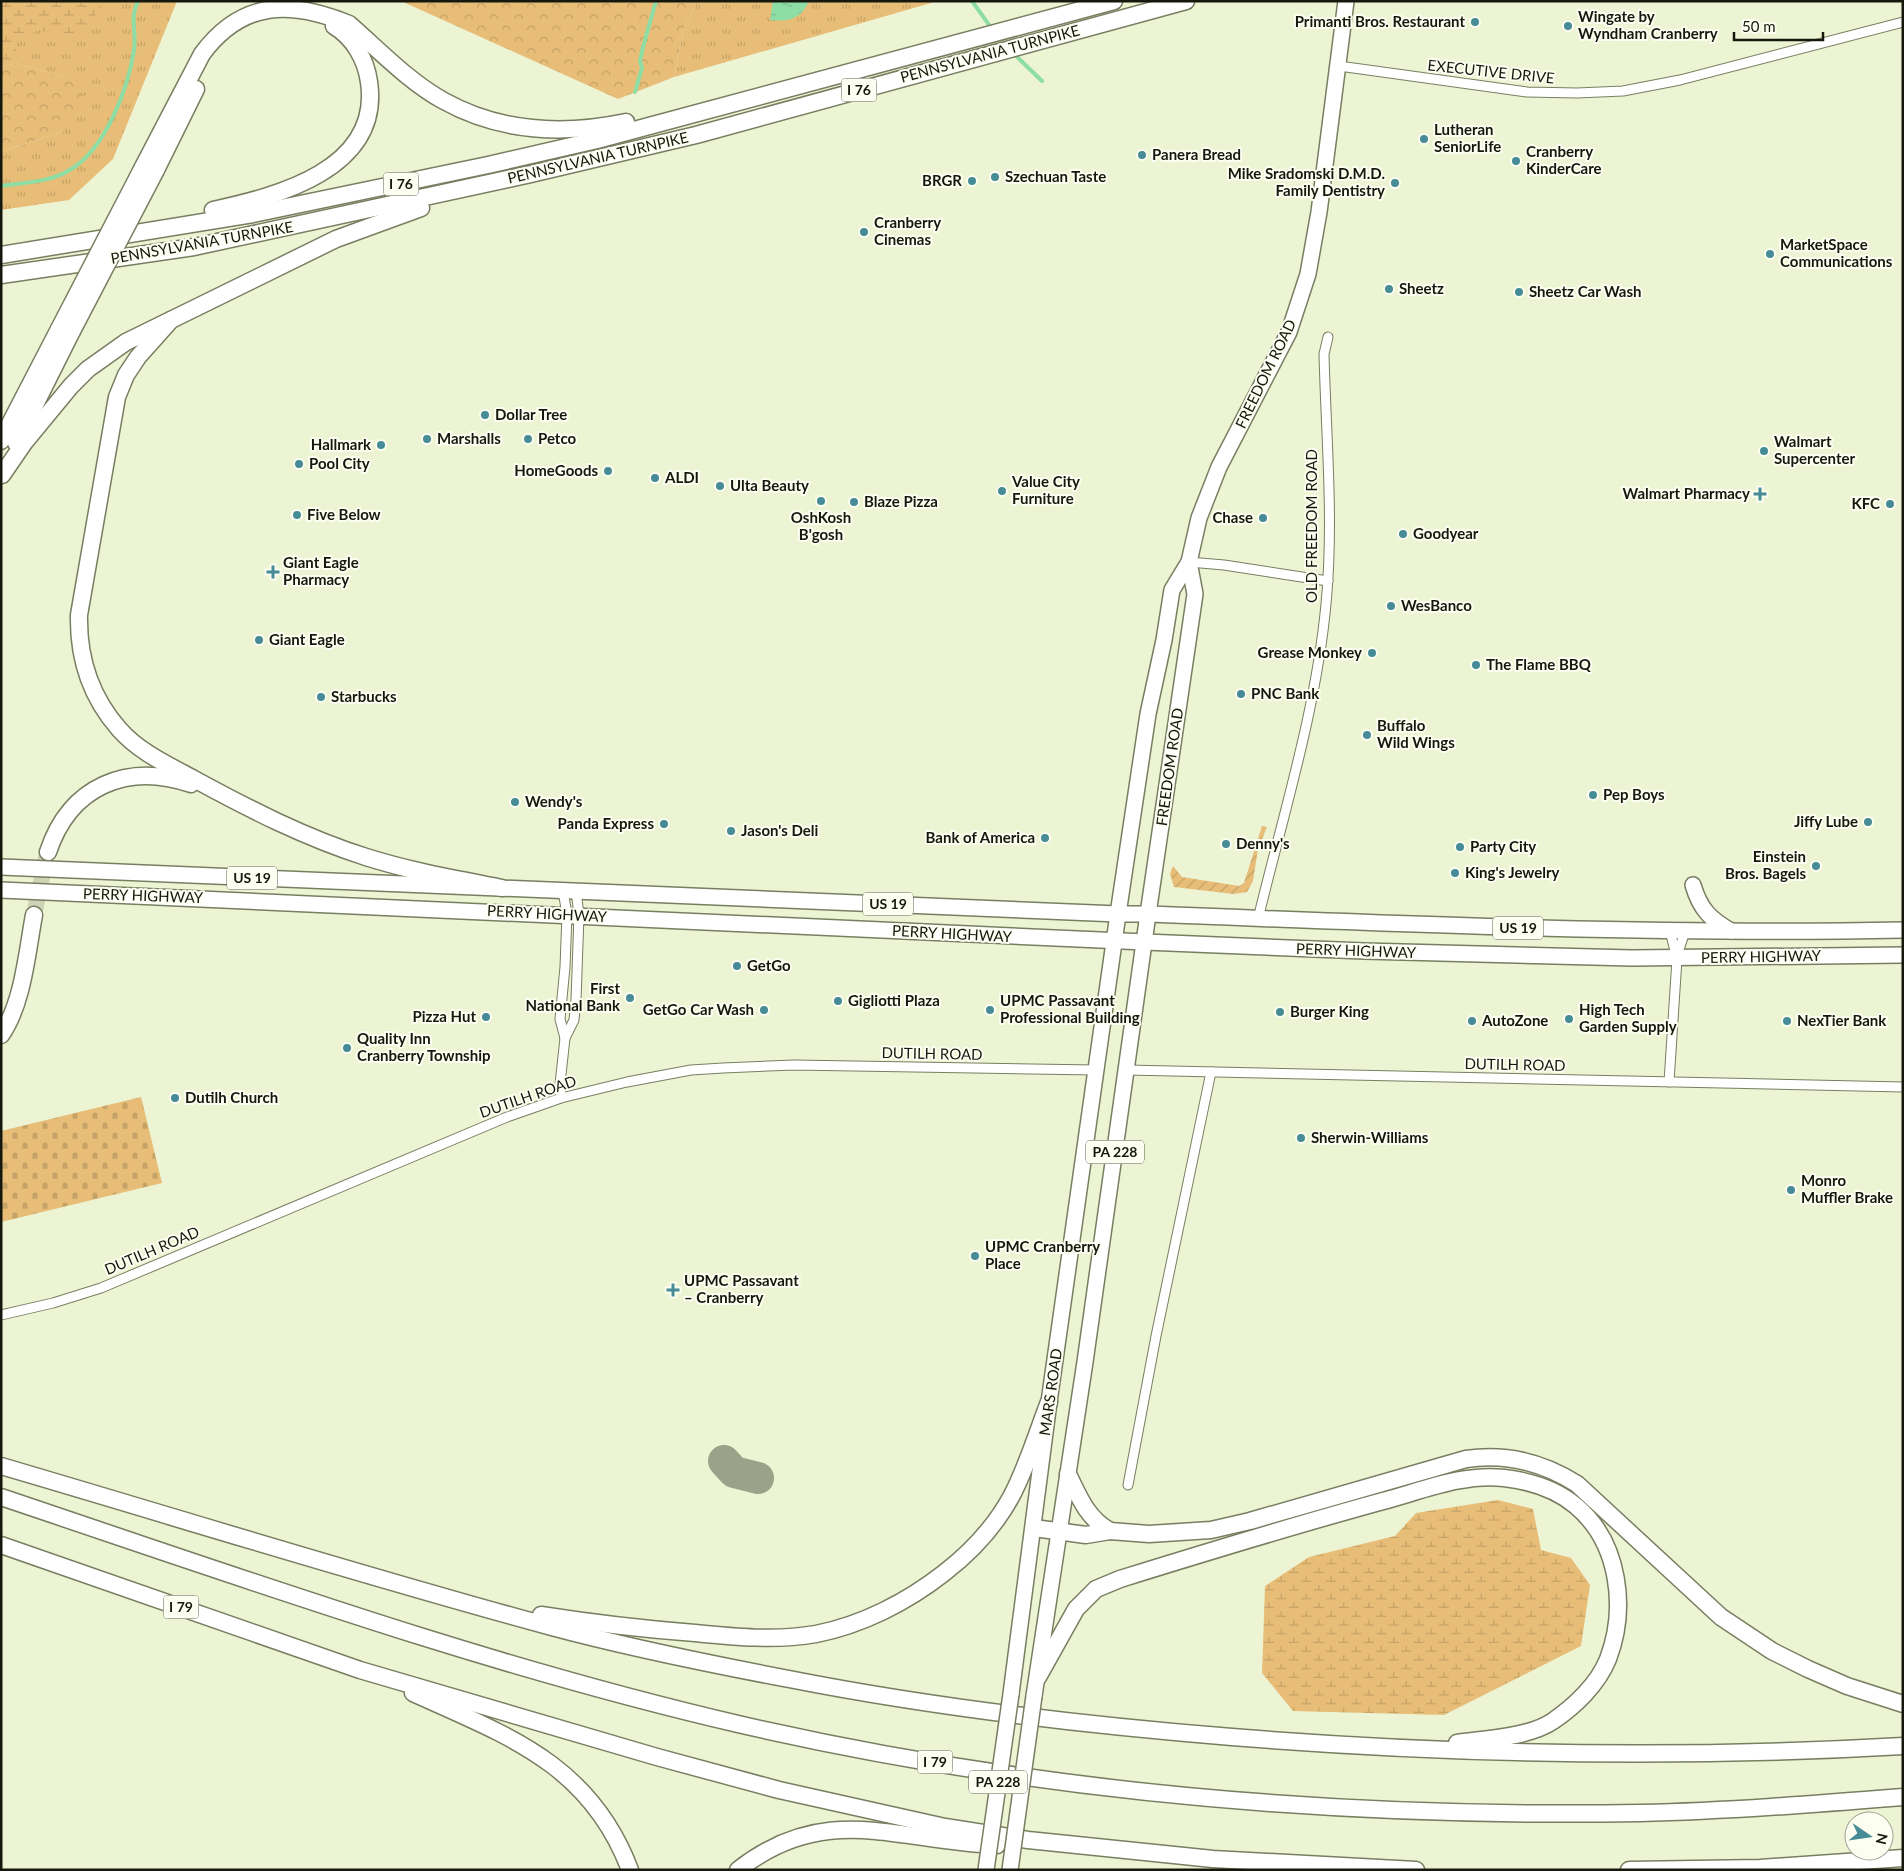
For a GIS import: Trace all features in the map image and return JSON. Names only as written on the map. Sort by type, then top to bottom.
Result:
[{"type":"highway","name":"PENNSYLVANIA TURNPIKE","points":[[1,255],[176,228],[361,192],[597,140],[1114,1]]},
{"type":"highway","name":"PENNSYLVANIA TURNPIKE","points":[[1,275],[194,247],[531,174],[696,135],[1186,1]]},
{"type":"highway","points":[[149,169],[202,54],[212,40],[224,26],[240,15],[253,8],[276,3],[299,3],[336,16],[349,24],[424,88],[444,101],[466,111],[508,125],[549,130],[579,129],[609,125],[665,113],[685,115]]},
{"type":"highway","points":[[1,441],[65,330],[149,169],[216,50],[236,29],[248,22],[274,13],[288,12],[314,16],[346,36],[363,59],[370,91],[366,124],[350,151],[337,163],[317,175],[274,194],[113,237]]},
{"type":"highway","points":[[2,476],[55,403],[88,369],[126,342],[336,238],[410,212],[531,174]]},
{"type":"highway","points":[[171,320],[138,356],[126,375],[117,397],[82,590],[79,628],[81,652],[94,692],[120,730],[151,755],[224,796],[319,840],[365,857],[412,870],[502,888]]},
{"type":"highway","points":[[2,476],[65,330]]},
{"type":"highway","points":[[48,852],[59,824],[73,808],[89,793],[118,779],[140,776],[164,777],[224,796]]},
{"type":"highway","points":[[1,1036],[11,1018],[17,1001],[34,915]]},
{"type":"highway","points":[[477,1605],[607,1624],[731,1636],[786,1637],[816,1634],[879,1614],[930,1584],[971,1550],[986,1533],[1011,1497],[1049,1402]]},
{"type":"highway","points":[[1034,1528],[1086,1535],[1110,1531],[1148,1534],[1211,1530],[1250,1521],[1466,1459],[1485,1456],[1505,1457],[1553,1471],[1577,1484],[1721,1617],[1772,1651],[1847,1686],[1903,1704]]},
{"type":"highway","points":[[2,1466],[258,1544],[553,1627],[782,1678],[910,1701],[1142,1729],[1326,1744],[1496,1752],[1607,1754],[1903,1746]]},
{"type":"highway","points":[[1068,1474],[1084,1508],[1098,1524],[1110,1531]]},
{"type":"highway","points":[[1038,1677],[1076,1609],[1096,1589],[1120,1579],[1275,1531],[1466,1479],[1501,1477],[1523,1481],[1560,1495],[1577,1507],[1594,1528],[1611,1559],[1617,1580],[1619,1605],[1608,1660],[1577,1703],[1551,1722],[1508,1737],[1457,1743],[1326,1744]]},
{"type":"highway","name":"I 79","points":[[1,1497],[426,1638],[598,1689],[739,1724],[944,1764],[1099,1786],[1251,1801],[1386,1810],[1517,1814],[1645,1813],[1788,1806],[1903,1797]]},
{"type":"highway","name":"I 79","points":[[1,1544],[360,1670],[657,1758],[779,1790],[945,1827],[1094,1848],[1223,1860],[1416,1870]]},
{"type":"highway","points":[[360,1670],[498,1732],[557,1767],[584,1791],[606,1821],[622,1849],[630,1870]]},
{"type":"highway","points":[[738,1870],[767,1850],[785,1841],[808,1834],[846,1829],[902,1832],[986,1844],[1094,1848]]},
{"type":"highway","points":[[1629,1870],[1760,1868],[1903,1858]]},
{"type":"main road","name":"FREEDOM ROAD","points":[[1118,914],[1148,714],[1164,640],[1172,590],[1189,562],[1200,518],[1212,484],[1282,348],[1302,295],[1317,231],[1346,1]]},
{"type":"main road","name":"FREEDOM ROAD","points":[[1145,942],[1195,594],[1189,562]]},
{"type":"main road","name":"PERRY HIGHWAY","points":[[1,867],[1118,914],[1677,931],[1903,930]]},
{"type":"main road","points":[[1693,884],[1697,898],[1707,915],[1733,932]]},
{"type":"main road","name":"PERRY HIGHWAY","points":[[1,890],[573,915],[1114,942],[1414,953],[1677,959],[1903,955]]},
{"type":"main road","name":"MARS ROAD","points":[[986,1870],[1034,1528],[1049,1402],[1118,914]]},
{"type":"main road","name":"MARS ROAD","points":[[1010,1870],[1145,942]]},
{"type":"street","name":"EXECUTIVE DRIVE","points":[[1338,66],[1526,92],[1616,91],[1680,80],[1903,22]]},
{"type":"street","name":"OLD FREEDOM ROAD","points":[[1258,918],[1311,701],[1322,636],[1328,581],[1324,354],[1328,337]]},
{"type":"street","points":[[1189,562],[1224,564],[1328,581]]},
{"type":"street","points":[[565,1038],[574,1020],[573,915],[570,891]]},
{"type":"street","points":[[561,1098],[565,1038],[560,1019],[573,915]]},
{"type":"street","points":[[1669,1082],[1677,931]]},
{"type":"street","points":[[1677,931],[1677,959]]},
{"type":"street","name":"DUTILH ROAD","points":[[1,1315],[53,1303],[101,1288],[455,1138],[561,1098],[658,1075],[691,1070],[759,1066],[1096,1070]]},
{"type":"street","name":"DUTILH ROAD","points":[[1127,1070],[1903,1087]]},
{"type":"street","points":[[1128,1485],[1156,1336],[1212,1072]]},
{"type":"green space","points":[[1,1],[177,1],[113,159],[69,200],[1,210],[1,152],[64,131],[67,78],[16,63],[1,67]]},
{"type":"green space","points":[[1,1],[102,1],[85,35],[70,39],[39,30],[17,40],[16,63],[1,67]]},
{"type":"green space","points":[[401,1],[697,1],[683,31],[674,77],[618,99]]},
{"type":"green space","points":[[697,1],[938,1],[674,77],[683,31]]},
{"type":"green space","points":[[16,63],[67,78],[84,88],[64,131],[1,152],[1,67]]},
{"type":"green space","points":[[1262,826],[1267,827],[1258,849],[1253,881],[1247,892],[1234,894],[1174,887],[1170,874],[1173,866],[1182,877],[1239,886],[1244,883]]},
{"type":"green space","points":[[141,1097],[162,1183],[1,1222],[1,1131]]},
{"type":"green space","points":[[1498,1500],[1533,1509],[1541,1550],[1571,1558],[1590,1585],[1581,1646],[1444,1715],[1293,1711],[1262,1673],[1265,1586],[1309,1557],[1395,1536],[1416,1513]]},
{"type":"water","points":[[773,1],[809,1],[802,12],[794,18],[789,20],[770,20]]},
{"type":"waterway","points":[[1,186],[36,182],[61,175],[81,162],[93,149],[113,118],[126,83],[134,50],[134,13],[138,1]]},
{"type":"waterway","points":[[635,92],[642,68],[640,61],[643,47],[656,1]]},
{"type":"waterway","points":[[972,1],[992,29]]},
{"type":"waterway","points":[[1013,53],[1042,81]]},
{"type":"taxiway","points":[[724,1461],[734,1472],[758,1478]]},
{"type":"tunnel","points":[[34,915],[47,854]]},
{"type":"place","name":"Primanti Bros. Restaurant","points":[[1475,22]]},
{"type":"place","name":"Wingate by Wyndham Cranberry","points":[[1568,26]]},
{"type":"place","name":"Lutheran SeniorLife","points":[[1424,139]]},
{"type":"place","name":"Panera Bread","points":[[1142,155]]},
{"type":"place","name":"Cranberry KinderCare","points":[[1516,161]]},
{"type":"place","name":"Szechuan Taste","points":[[995,177]]},
{"type":"place","name":"BRGR","points":[[972,181]]},
{"type":"place","name":"Mike Sradomski D.M.D. Family Dentistry","points":[[1395,183]]},
{"type":"place","name":"Cranberry Cinemas","points":[[864,232]]},
{"type":"place","name":"MarketSpace Communications","points":[[1770,254]]},
{"type":"place","name":"Sheetz","points":[[1389,289]]},
{"type":"place","name":"Sheetz Car Wash","points":[[1519,292]]},
{"type":"place","name":"Dollar Tree","points":[[485,415]]},
{"type":"place","name":"Marshalls","points":[[427,439]]},
{"type":"place","name":"Petco","points":[[528,439]]},
{"type":"place","name":"Hallmark","points":[[381,445]]},
{"type":"place","name":"Walmart Supercenter","points":[[1764,451]]},
{"type":"place","name":"Pool City","points":[[299,464]]},
{"type":"place","name":"HomeGoods","points":[[608,471]]},
{"type":"place","name":"ALDI","points":[[655,478]]},
{"type":"place","name":"Ulta Beauty","points":[[720,486]]},
{"type":"place","name":"Value City Furniture","points":[[1002,491]]},
{"type":"place","name":"Walmart Pharmacy","points":[[1760,494]]},
{"type":"place","name":"OshKosh B'gosh","points":[[821,501]]},
{"type":"place","name":"Blaze Pizza","points":[[854,502]]},
{"type":"place","name":"KFC","points":[[1890,504]]},
{"type":"place","name":"Five Below","points":[[297,515]]},
{"type":"place","name":"Chase","points":[[1263,518]]},
{"type":"place","name":"Goodyear","points":[[1403,534]]},
{"type":"place","name":"Giant Eagle Pharmacy","points":[[273,572]]},
{"type":"place","name":"WesBanco","points":[[1391,606]]},
{"type":"place","name":"Giant Eagle","points":[[259,640]]},
{"type":"place","name":"Grease Monkey","points":[[1372,653]]},
{"type":"place","name":"The Flame BBQ","points":[[1476,665]]},
{"type":"place","name":"PNC Bank","points":[[1241,694]]},
{"type":"place","name":"Starbucks","points":[[321,697]]},
{"type":"place","name":"Buffalo Wild Wings","points":[[1367,735]]},
{"type":"place","name":"Pep Boys","points":[[1593,795]]},
{"type":"place","name":"Wendy's","points":[[515,802]]},
{"type":"place","name":"Jiffy Lube","points":[[1868,822]]},
{"type":"place","name":"Panda Express","points":[[664,824]]},
{"type":"place","name":"Jason's Deli","points":[[731,831]]},
{"type":"place","name":"Bank of America","points":[[1045,838]]},
{"type":"place","name":"Denny's","points":[[1226,844]]},
{"type":"place","name":"Party City","points":[[1460,847]]},
{"type":"place","name":"Einstein Bros. Bagels","points":[[1816,866]]},
{"type":"place","name":"King's Jewelry","points":[[1455,873]]},
{"type":"place","name":"GetGo","points":[[737,966]]},
{"type":"place","name":"First National Bank","points":[[630,998]]},
{"type":"place","name":"Gigliotti Plaza","points":[[838,1001]]},
{"type":"place","name":"GetGo Car Wash","points":[[764,1010]]},
{"type":"place","name":"UPMC Passavant Professional Building","points":[[990,1010]]},
{"type":"place","name":"Burger King","points":[[1280,1012]]},
{"type":"place","name":"Pizza Hut","points":[[486,1017]]},
{"type":"place","name":"High Tech Garden Supply","points":[[1569,1019]]},
{"type":"place","name":"AutoZone","points":[[1472,1021]]},
{"type":"place","name":"NexTier Bank","points":[[1787,1021]]},
{"type":"place","name":"Quality Inn Cranberry Township","points":[[347,1048]]},
{"type":"place","name":"Dutilh Church","points":[[175,1098]]},
{"type":"place","name":"Sherwin-Williams","points":[[1301,1138]]},
{"type":"place","name":"Monro Muffler Brake","points":[[1791,1190]]},
{"type":"place","name":"UPMC Cranberry Place","points":[[975,1256]]},
{"type":"place","name":"UPMC Passavant – Cranberry","points":[[673,1290]]}]
